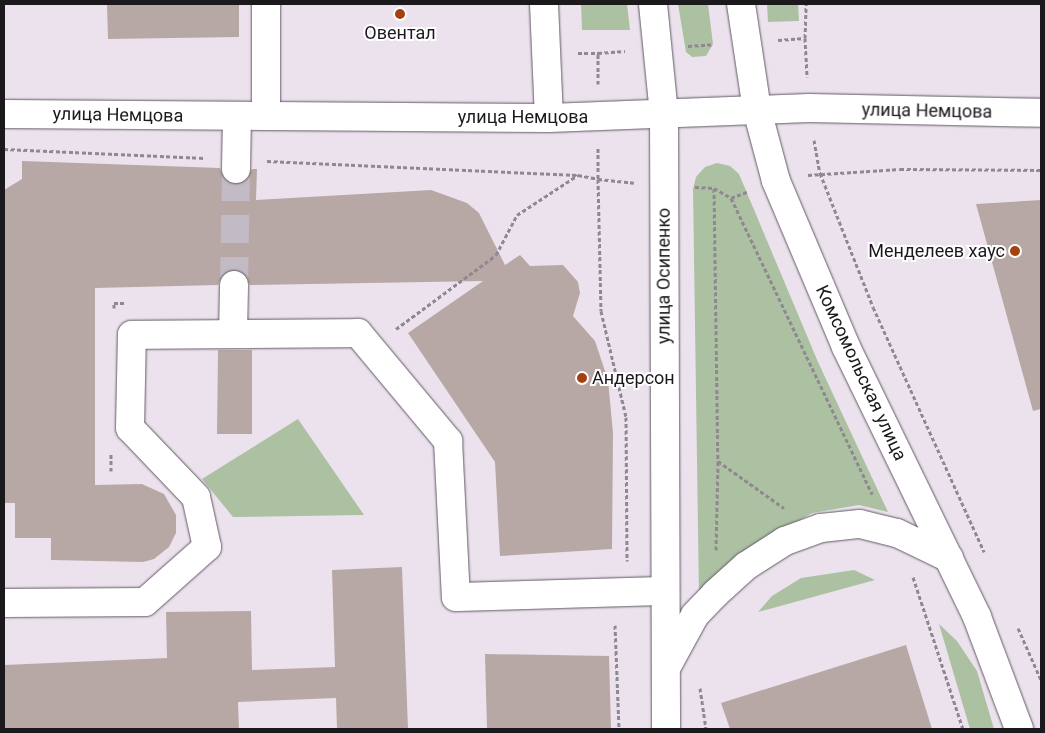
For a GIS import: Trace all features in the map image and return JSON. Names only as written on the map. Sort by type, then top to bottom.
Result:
[{"type":"main road","points":[[266,4],[266,116]]},
{"type":"main road","points":[[544,4],[549,118]]},
{"type":"main road","name":"улица Осипенко","points":[[653,4],[664,114],[664,591],[666,729]]},
{"type":"main road","name":"Комсомольская улица","points":[[742,4],[757,110],[776,181],[846,347],[949,558],[1005,684],[1019,729]]},
{"type":"main road","name":"улица Немцова","points":[[4,114],[549,118],[757,110],[1041,112]]},
{"type":"main road","points":[[236,164],[237,116]]},
{"type":"main road","points":[[233,334],[234,285]]},
{"type":"main road","points":[[4,603],[145,602],[207,547],[196,497],[130,428],[132,335],[358,333],[448,441],[456,596],[664,591]]},
{"type":"main road","points":[[666,669],[695,616],[715,594],[746,566],[785,541],[821,528],[860,524],[897,532],[949,558]]},
{"type":"path","points":[[805,38],[806,4]]},
{"type":"path","points":[[4,149],[236,164],[578,175],[598,179],[600,311],[626,417],[627,561],[614,591],[619,729]]},
{"type":"path","points":[[985,555],[930,439],[820,173],[900,169],[1041,170]]},
{"type":"path","points":[[390,334],[496,255],[517,215],[578,175]]},
{"type":"path","points":[[714,188],[718,461],[791,513]]},
{"type":"path","points":[[731,198],[876,504],[897,532],[963,729]]},
{"type":"path","points":[[114,312],[114,303],[132,302]]},
{"type":"path","points":[[111,452],[111,471]]},
{"type":"path","points":[[620,562],[627,561]]},
{"type":"path","points":[[1017,626],[1041,680]]},
{"type":"green space","points":[[581,4],[627,4],[630,30],[582,30]]},
{"type":"green space","points":[[678,4],[708,4],[713,44],[706,56],[692,57],[686,52]]},
{"type":"green space","points":[[767,4],[798,4],[799,21],[768,22]]},
{"type":"green space","points":[[717,163],[730,166],[739,174],[818,362],[888,512],[859,505],[812,513],[770,537],[699,597],[693,189],[696,177],[705,167]]},
{"type":"green space","points":[[298,419],[364,515],[233,517],[202,479]]},
{"type":"green space","points":[[854,570],[875,580],[758,612],[772,596],[801,578]]},
{"type":"green space","points":[[939,624],[957,641],[977,671],[994,729],[970,729]]},
{"type":"building","points":[[107,4],[239,4],[239,37],[108,39]]},
{"type":"building","points":[[22,161],[220,168],[223,177],[235,185],[244,182],[252,169],[257,169],[256,200],[431,190],[467,203],[479,213],[505,265],[520,255],[530,266],[563,265],[578,282],[580,293],[573,316],[595,341],[608,380],[613,433],[612,549],[500,556],[495,462],[408,333],[483,281],[250,285],[242,272],[235,269],[221,277],[218,285],[95,288],[95,485],[142,484],[164,494],[176,515],[176,533],[169,547],[154,559],[143,562],[51,560],[51,538],[15,538],[15,503],[4,503],[4,190],[22,179]]},
{"type":"building","name":"Менделеев хаус","points":[[1041,200],[1041,409],[1033,411],[976,204]]},
{"type":"building","points":[[218,350],[252,350],[252,434],[217,434]]},
{"type":"building","points":[[402,567],[408,729],[337,729],[336,698],[238,702],[239,729],[4,729],[4,665],[167,658],[166,612],[251,611],[252,670],[335,667],[332,570]]},
{"type":"building","points":[[906,645],[932,729],[730,729],[721,703]]},
{"type":"building","points":[[485,654],[609,656],[611,729],[487,729]]},
{"type":"tunnel","points":[[234,285],[236,169]]},
{"type":"place","name":"Овентал","points":[[400,14]]},
{"type":"place","name":"Менделеев хаус","points":[[1015,251]]},
{"type":"place","name":"Андерсон","points":[[582,378]]}]
